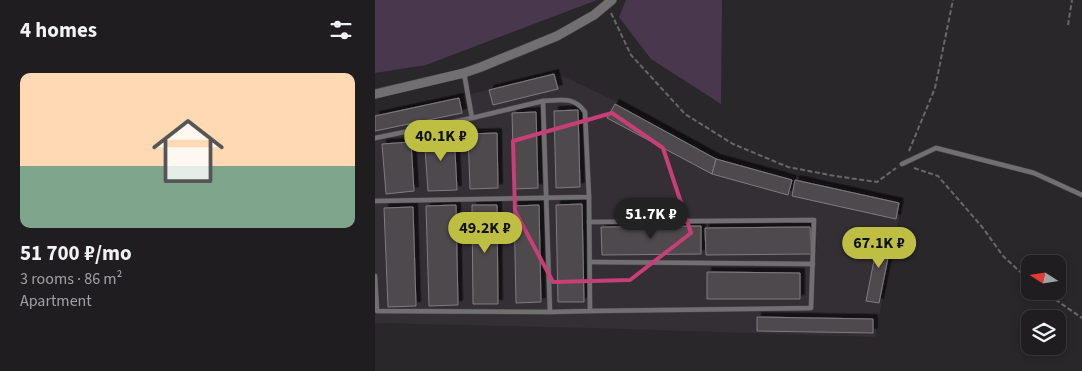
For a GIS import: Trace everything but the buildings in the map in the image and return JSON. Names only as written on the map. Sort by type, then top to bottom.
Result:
[{"type":"street","points":[[375,94],[464,73],[557,36],[593,15],[610,2]]},
{"type":"lane","points":[[464,73],[472,118]]},
{"type":"lane","points":[[375,138],[543,101],[565,99],[581,106],[585,112],[589,197],[590,311]]},
{"type":"lane","points":[[543,101],[550,312]]},
{"type":"lane","points":[[902,164],[936,148],[1034,173],[1082,195]]},
{"type":"lane","points":[[375,201],[589,197]]},
{"type":"lane","points":[[375,276],[377,311],[550,312],[811,308],[814,220],[589,222]]},
{"type":"lane","points":[[590,262],[813,264]]},
{"type":"path","points":[[610,2],[631,55],[685,114],[733,144],[788,167],[877,182],[902,164],[912,145],[935,88],[953,0]]},
{"type":"path","points":[[1068,25],[1072,0]]},
{"type":"path","points":[[902,164],[938,176],[983,228],[1003,256],[1021,273]]},
{"type":"path","points":[[1056,300],[1082,318]]},
{"type":"highlighted area","points":[[612,113],[663,148],[691,233],[630,280],[553,282],[515,211],[513,141]]},
{"type":"shaded area","points":[[375,0],[597,0],[426,65],[375,73]]},
{"type":"shaded area","points":[[626,0],[722,0],[721,104],[651,59],[619,17]]},
{"type":"shaded area","points":[[554,72],[620,103],[720,159],[902,201],[875,337],[375,323],[375,114],[468,95]]}]
